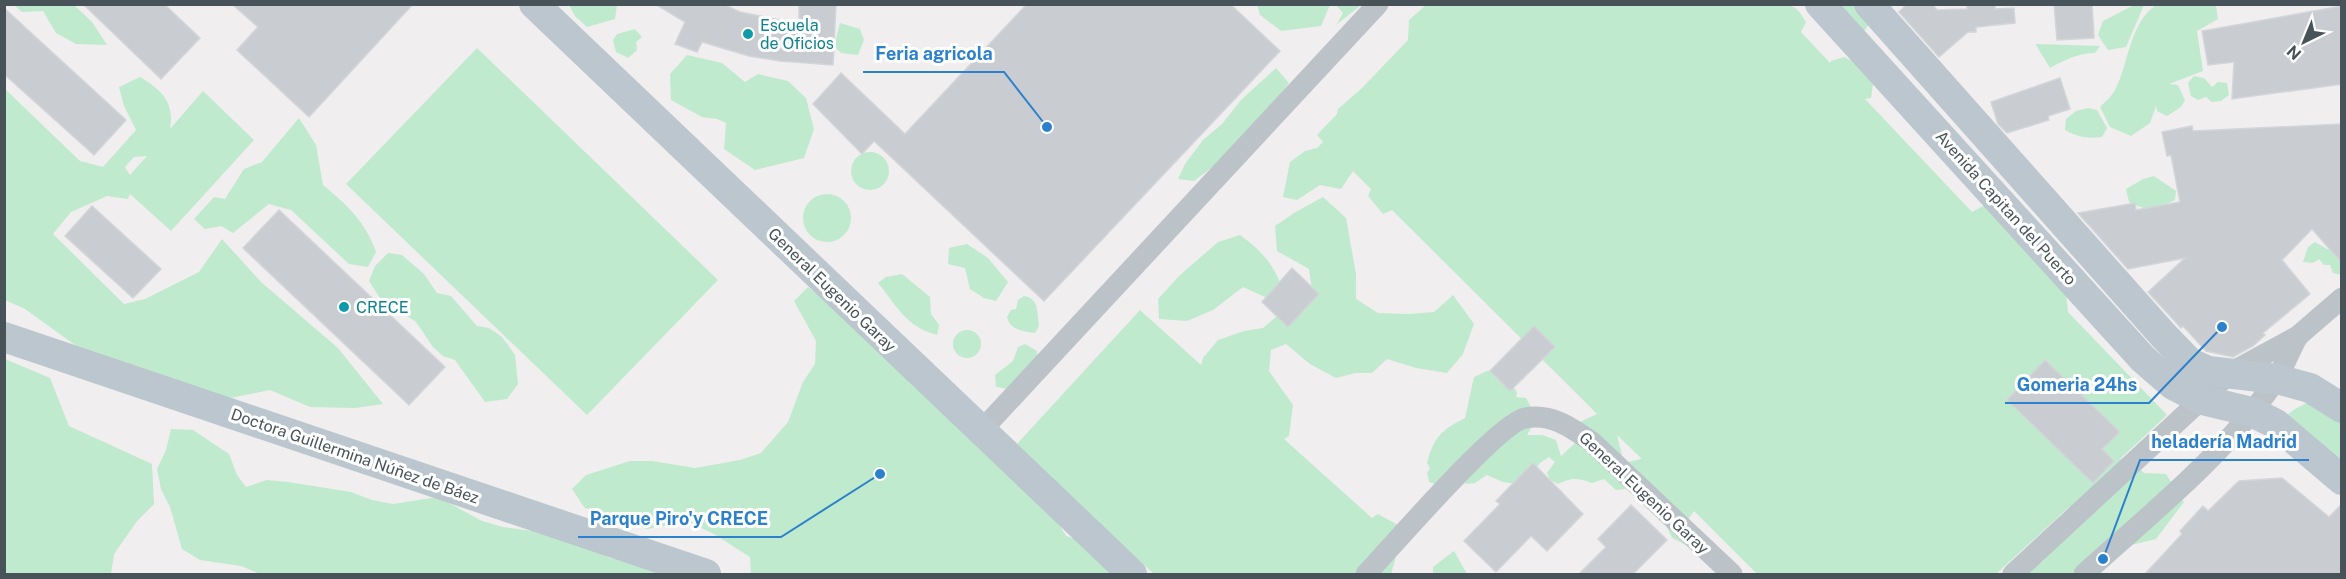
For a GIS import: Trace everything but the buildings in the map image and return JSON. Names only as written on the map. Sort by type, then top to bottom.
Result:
[{"type":"street","name":"General Eugenio Garay","points":[[534,4],[980,432],[1132,574]]},
{"type":"street","points":[[980,432],[1378,4]]},
{"type":"street","name":"Avenida Capitan del Puerto","points":[[1820,4],[2143,359],[2173,385],[2202,400],[2252,412],[2276,423],[2342,480]]},
{"type":"street","name":"Avenida Capitan del Puerto","points":[[1869,4],[2190,363],[2208,371],[2277,379],[2310,388],[2342,408]]},
{"type":"street","points":[[2013,574],[2230,373],[2298,336],[2342,298]]},
{"type":"street","points":[[2084,574],[2212,458],[2277,379],[2298,336]]},
{"type":"street","name":"Doctora Guillermina Núñez de Báez","points":[[4,337],[706,574]]},
{"type":"street","name":"General Eugenio Garay","points":[[1366,574],[1471,461],[1506,427],[1525,418],[1546,418],[1568,424],[1592,442],[1732,574]]},
{"type":"green space","points":[[1257,4],[1330,5],[1321,26],[1281,31],[1260,15]]},
{"type":"green space","points":[[1774,4],[1793,7],[1806,22],[1801,32],[1830,63],[1844,57],[1860,65],[1873,84],[1871,98],[1865,99],[1972,212],[1983,206],[2002,208],[2066,294],[2068,312],[2167,415],[2120,459],[2130,459],[2144,473],[2166,474],[2184,502],[2156,539],[2098,553],[2071,574],[2007,574],[2021,567],[2042,562],[2056,546],[2069,507],[1996,574],[1757,574],[1694,511],[1687,521],[1701,530],[1688,546],[1672,538],[1661,515],[1626,489],[1616,490],[1604,479],[1592,483],[1571,479],[1558,484],[1550,480],[1547,473],[1555,462],[1549,457],[1540,463],[1531,476],[1517,484],[1503,482],[1487,475],[1475,483],[1466,484],[1461,479],[1451,490],[1429,482],[1427,472],[1430,469],[1427,463],[1436,440],[1450,426],[1465,418],[1474,377],[1487,371],[1507,374],[1517,393],[1516,397],[1526,398],[1532,412],[1532,425],[1527,435],[1542,435],[1556,440],[1561,456],[1575,443],[1580,422],[1597,414],[1392,210],[1383,214],[1368,196],[1371,189],[1353,171],[1341,189],[1320,185],[1297,200],[1283,197],[1290,162],[1305,151],[1317,148],[1323,142],[1317,135],[1337,114],[1338,109],[1362,88],[1408,40],[1409,20],[1426,5]],"holes":[[[1617,435],[1641,458],[1624,463]]]},
{"type":"green space","points":[[14,5],[74,5],[92,22],[107,45],[76,44],[56,33],[43,11],[22,12]]},
{"type":"green space","points":[[569,5],[617,5],[615,19],[587,27],[575,16]]},
{"type":"green space","points":[[1336,5],[1361,5],[1336,25],[1343,13]]},
{"type":"green space","points":[[1810,5],[1859,5],[1868,25],[1864,32]]},
{"type":"green space","points":[[2134,5],[2144,5],[2126,47],[2108,50],[2098,35],[2103,21]]},
{"type":"green space","points":[[2156,5],[2216,5],[2218,19],[2197,31],[2203,71],[2169,84],[2178,85],[2185,100],[2181,107],[2167,116],[2157,111],[2156,106],[2150,123],[2131,136],[2110,127],[2100,107],[2115,90],[2140,22]]},
{"type":"green space","points":[[840,23],[860,29],[864,40],[858,55],[841,53],[834,46]]},
{"type":"green space","points":[[635,29],[642,37],[636,42],[637,50],[628,58],[616,52],[613,40],[617,34]]},
{"type":"green space","points":[[2036,45],[2100,46],[2095,53],[2077,56],[2050,68]]},
{"type":"green space","points":[[477,48],[718,280],[587,415],[346,184]]},
{"type":"green space","points":[[687,55],[722,63],[745,82],[758,74],[788,81],[806,98],[814,129],[804,158],[755,170],[724,149],[726,123],[702,117],[671,100],[670,74]]},
{"type":"green space","points":[[1276,68],[1289,83],[1257,123],[1220,160],[1194,181],[1178,179],[1185,164],[1203,140],[1222,124],[1241,100]]},
{"type":"green space","points":[[2194,76],[2204,78],[2212,87],[2218,82],[2227,83],[2229,95],[2221,101],[2212,102],[2206,97],[2198,100],[2191,96],[2188,83]]},
{"type":"green space","points":[[140,77],[155,87],[169,105],[170,129],[203,91],[254,140],[171,231],[130,194],[128,199],[107,196],[71,212],[53,234],[124,304],[145,299],[199,272],[222,239],[261,282],[338,348],[383,404],[355,408],[310,407],[270,390],[182,408],[121,378],[25,309],[5,300],[4,88],[80,161],[103,167],[136,130],[124,106],[119,87]],"holes":[[[147,156],[130,175],[125,167],[134,157]]]},
{"type":"green space","points":[[2088,108],[2097,110],[2107,128],[2102,137],[2083,137],[2065,130],[2066,119],[2076,111]]},
{"type":"green space","points":[[299,118],[316,145],[323,185],[355,215],[372,241],[376,252],[368,267],[349,264],[291,210],[269,204],[233,233],[221,226],[205,229],[194,219],[214,197],[225,199],[244,169],[262,162]]},
{"type":"green space","points":[[870,152],[883,158],[889,171],[883,184],[870,190],[857,184],[851,171],[857,158]]},
{"type":"green space","points":[[2154,176],[2176,191],[2175,200],[2163,206],[2148,209],[2129,202],[2126,189],[2143,179]]},
{"type":"green space","points":[[822,194],[832,194],[847,204],[851,218],[847,232],[841,238],[832,242],[822,242],[807,232],[803,223],[803,213],[813,198]]},
{"type":"green space","points":[[1323,197],[1346,218],[1356,274],[1356,299],[1378,313],[1409,314],[1434,312],[1453,295],[1474,324],[1463,354],[1447,373],[1416,368],[1387,359],[1372,373],[1355,373],[1336,378],[1310,364],[1286,344],[1271,350],[1269,371],[1293,405],[1289,436],[1284,439],[1372,518],[1378,514],[1398,525],[1399,546],[1391,574],[1154,574],[1015,446],[1140,310],[1201,365],[1203,358],[1218,340],[1244,331],[1263,328],[1277,316],[1267,298],[1243,287],[1213,310],[1187,321],[1159,319],[1158,299],[1179,276],[1218,242],[1240,235],[1259,250],[1276,274],[1288,305],[1312,290],[1309,269],[1277,251],[1275,226]]},
{"type":"green space","points":[[2315,242],[2333,250],[2341,261],[2341,275],[2333,273],[2330,265],[2324,265],[2319,259],[2313,263],[2303,262],[2308,247]]},
{"type":"green space","points":[[967,244],[988,258],[1008,282],[996,301],[984,298],[970,289],[965,268],[948,264],[949,248]]},
{"type":"green space","points":[[388,253],[402,255],[424,274],[437,293],[451,296],[477,326],[489,328],[502,337],[515,355],[518,384],[507,399],[485,402],[455,360],[443,356],[433,347],[416,322],[380,298],[369,281],[375,266]]},
{"type":"green space","points":[[902,274],[930,297],[931,314],[939,325],[937,335],[917,327],[910,321],[878,283],[886,277]]},
{"type":"green space","points":[[808,287],[825,300],[1059,524],[1066,536],[1075,539],[1121,574],[751,574],[750,557],[714,534],[693,524],[671,524],[648,529],[605,519],[584,507],[572,489],[586,475],[630,461],[652,461],[695,468],[740,460],[761,453],[788,422],[803,382],[815,364],[816,341],[794,301]]},
{"type":"green space","points":[[1024,296],[1029,297],[1035,303],[1039,326],[1035,333],[1014,327],[1007,317],[1011,310],[1016,309],[1018,300]]},
{"type":"green space","points":[[967,330],[977,334],[981,344],[977,354],[967,358],[957,354],[953,344],[957,334]]},
{"type":"green space","points":[[1025,344],[1037,351],[1037,360],[1008,389],[996,387],[995,375],[1013,361],[1018,347]]},
{"type":"green space","points":[[5,359],[50,378],[69,426],[152,464],[154,504],[137,521],[114,554],[111,574],[5,574]]},
{"type":"green space","points":[[2312,400],[2341,424],[2341,471],[2281,419]]},
{"type":"green space","points":[[171,429],[193,430],[229,454],[237,475],[246,487],[267,480],[288,482],[351,492],[372,500],[393,504],[438,497],[482,521],[503,527],[548,533],[589,547],[610,558],[688,574],[260,574],[241,566],[200,560],[182,549],[170,507],[161,489],[157,469],[166,450]]},
{"type":"green space","points":[[1454,551],[1467,574],[1433,574],[1433,567]]},
{"type":"place","name":"Escuela de Oficios","points":[[748,34]]},
{"type":"place","name":"Feria agricola","points":[[1047,127]]},
{"type":"place","name":"CRECE","points":[[344,307]]},
{"type":"place","name":"Gomeria 24hs","points":[[2222,327]]},
{"type":"place","name":"Parque Piro'y CRECE","points":[[880,474]]},
{"type":"place","name":"heladería Madrid","points":[[2103,559]]}]
